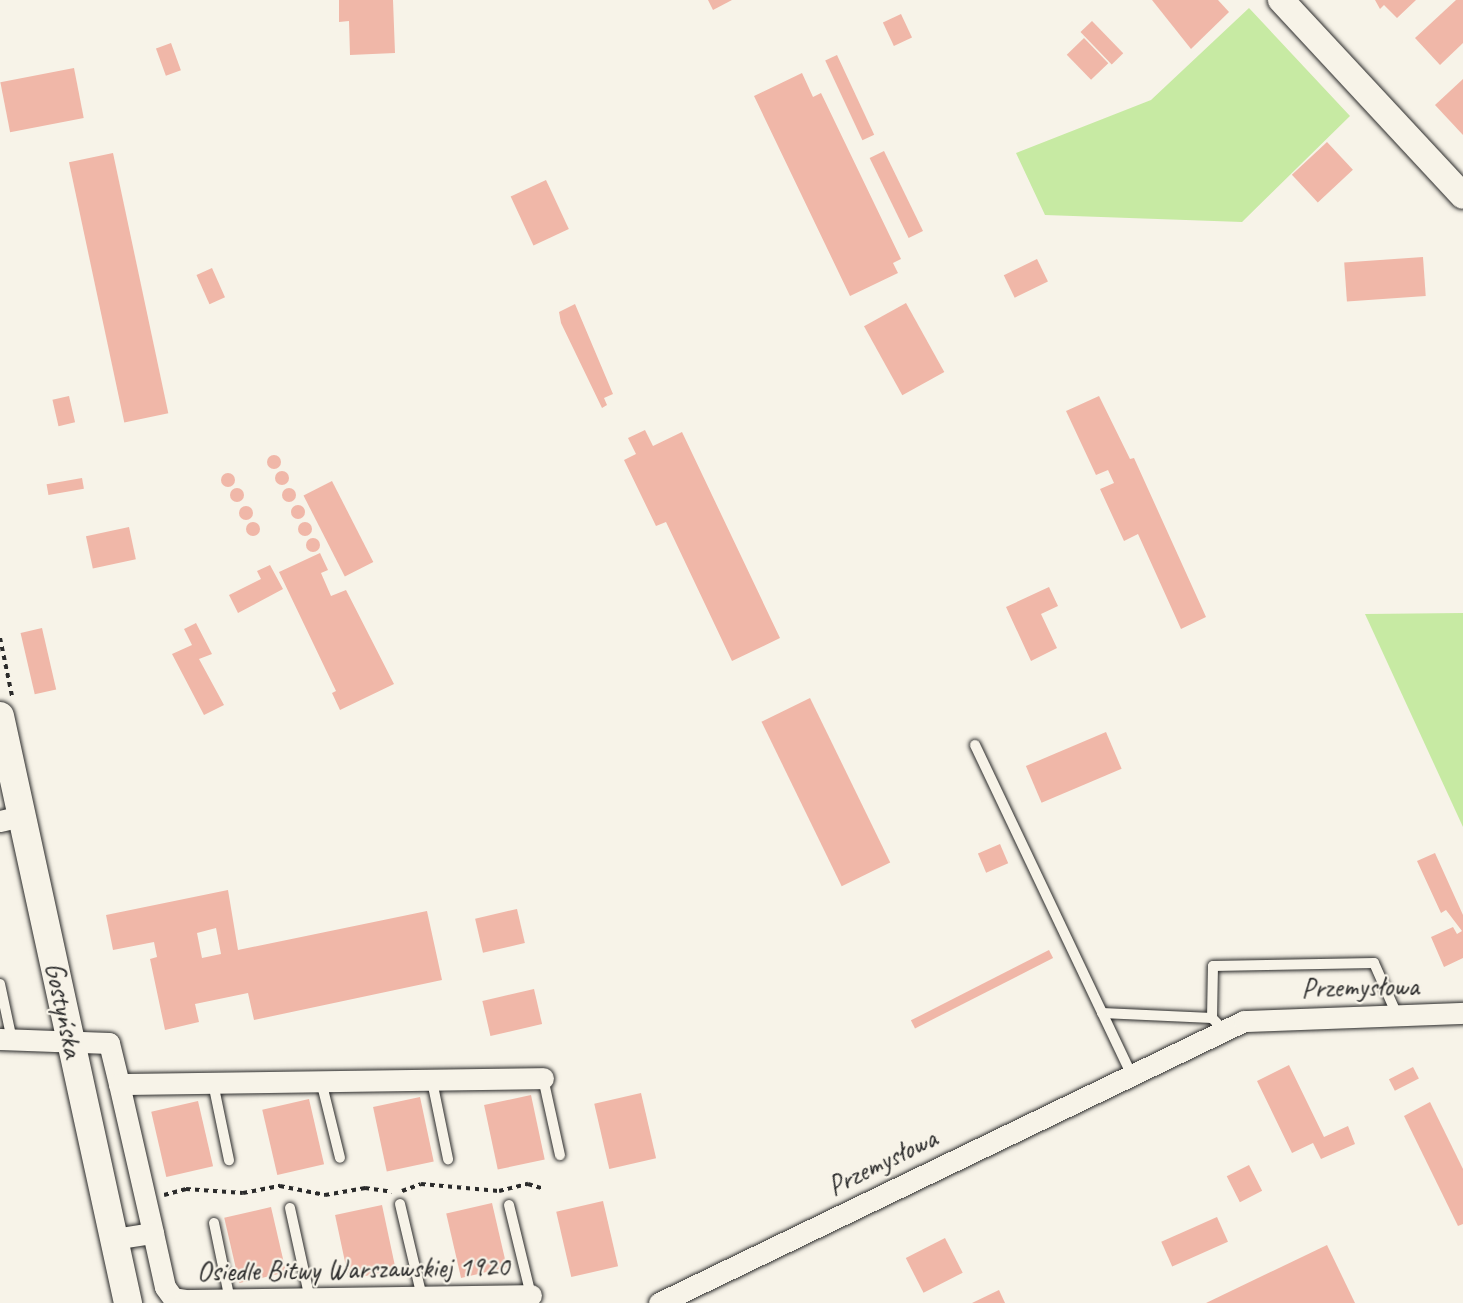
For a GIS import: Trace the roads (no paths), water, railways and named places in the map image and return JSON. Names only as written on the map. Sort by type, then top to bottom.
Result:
[{"type":"main road","name":"Gostyńska","points":[[1,724],[11,818],[71,1041],[128,1303]]},
{"type":"street","points":[[1281,0],[1463,196]]},
{"type":"street","name":"Przemysłowa","points":[[658,1303],[1131,1073],[1218,1024],[1261,1017],[1463,1013]]},
{"type":"street","points":[[6,1040],[71,1041]]},
{"type":"street","name":"Osiedle Bitwy Warszawskiej 1920","points":[[71,1041],[109,1043],[165,1287],[173,1298],[230,1300],[531,1295]]},
{"type":"street","points":[[119,1084],[543,1078]]},
{"type":"street","points":[[114,1239],[153,1233]]},
{"type":"lane","points":[[975,745],[1131,1073]]},
{"type":"lane","points":[[1218,1024],[1213,966],[1374,963],[1396,1015]]},
{"type":"lane","points":[[0,984],[6,1040]]},
{"type":"lane","name":"Przemysłowa","points":[[1102,1013],[1218,1024]]},
{"type":"lane","points":[[543,1078],[560,1155]]},
{"type":"lane","points":[[321,1081],[340,1158]]},
{"type":"lane","points":[[432,1081],[448,1158]]},
{"type":"lane","points":[[213,1083],[229,1160]]},
{"type":"lane","points":[[400,1204],[422,1297]]},
{"type":"lane","points":[[509,1205],[531,1295]]},
{"type":"lane","points":[[290,1208],[310,1299]]},
{"type":"lane","points":[[214,1223],[230,1300]]}]
